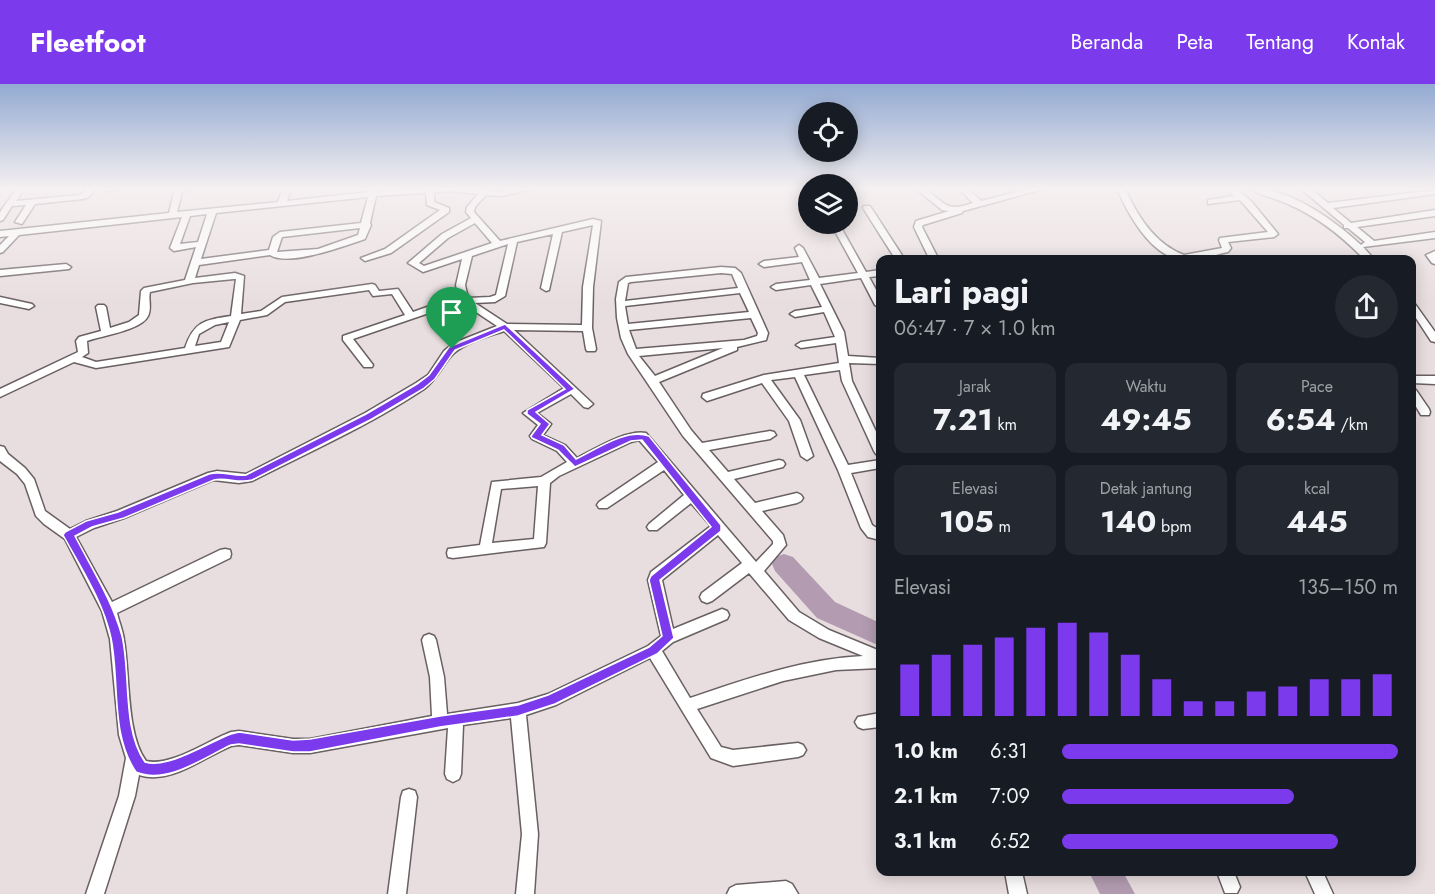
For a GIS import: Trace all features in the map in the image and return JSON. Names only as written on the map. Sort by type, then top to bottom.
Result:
[{"type":"street","points":[[0,234],[86,226]]},
{"type":"street","points":[[182,226],[174,248],[201,244]]},
{"type":"street","points":[[190,280],[207,226]]},
{"type":"street","points":[[273,252],[277,237],[280,235],[360,226]]},
{"type":"street","points":[[273,252],[278,256],[330,249],[362,237],[367,226]]},
{"type":"street","points":[[365,258],[388,251],[424,226]]},
{"type":"street","points":[[463,226],[445,236],[412,263],[423,269],[498,244],[576,226]]},
{"type":"street","points":[[481,226],[498,244]]},
{"type":"street","points":[[591,349],[586,328],[588,287],[598,226]]},
{"type":"street","points":[[879,226],[898,255]]},
{"type":"street","points":[[918,226],[932,255]]},
{"type":"street","points":[[1142,226],[1166,251],[1173,255]]},
{"type":"street","points":[[1196,255],[1225,250],[1227,248],[1223,240],[1274,234],[1267,226]]},
{"type":"street","points":[[1333,226],[1366,255]]},
{"type":"street","points":[[1347,226],[1372,244]]},
{"type":"street","points":[[546,288],[558,230]]},
{"type":"street","points":[[0,250],[16,233]]},
{"type":"street","points":[[841,234],[876,298]]},
{"type":"street","points":[[1358,246],[1435,235]]},
{"type":"street","points":[[368,365],[347,338],[409,315],[464,299],[492,300],[500,296],[513,240]]},
{"type":"street","points":[[799,248],[841,339],[847,381],[876,443]]},
{"type":"street","points":[[195,263],[273,252]]},
{"type":"street","points":[[468,254],[461,284],[464,299],[505,327],[588,404]]},
{"type":"street","points":[[1435,254],[1430,255],[1435,261]]},
{"type":"street","points":[[764,264],[805,259]]},
{"type":"street","points":[[0,273],[66,267]]},
{"type":"street","points":[[633,353],[759,340],[763,335],[736,273],[728,270],[629,279],[622,285],[624,327],[633,353],[699,448],[779,540],[780,544],[775,551],[755,567],[707,597]]},
{"type":"street","points":[[776,287],[876,274]]},
{"type":"street","points":[[0,393],[84,352],[81,341],[83,339],[132,325],[140,320],[144,313],[144,292],[147,290],[190,280],[235,276],[241,278],[236,318],[225,345],[96,365],[73,358]]},
{"type":"street","points":[[189,350],[198,329],[212,322],[264,313],[282,300],[369,287],[374,288],[376,294],[395,291],[409,315]]},
{"type":"street","points":[[622,304],[743,290]]},
{"type":"street","points":[[0,300],[29,306]]},
{"type":"street","points":[[101,307],[106,331]]},
{"type":"street","points":[[795,314],[828,309]]},
{"type":"street","points":[[1416,311],[1432,333]]},
{"type":"street","points":[[624,327],[753,315]]},
{"type":"street","points":[[69,535],[90,524],[120,515],[212,476],[249,478],[380,410],[427,381],[452,349],[505,327],[586,328]]},
{"type":"street","points":[[1416,329],[1432,333]]},
{"type":"street","points":[[801,345],[841,339]]},
{"type":"street","points":[[654,381],[745,343]]},
{"type":"street","points":[[707,397],[764,378],[844,363],[876,361]]},
{"type":"street","points":[[798,372],[844,470],[867,528],[876,534]]},
{"type":"street","points":[[764,378],[794,420],[807,456]]},
{"type":"street","points":[[1416,380],[1435,380]]},
{"type":"street","points":[[571,389],[529,413],[545,424],[536,436],[561,448],[575,464]]},
{"type":"street","points":[[1416,399],[1425,412]]},
{"type":"street","points":[[699,448],[770,435]]},
{"type":"street","points":[[485,550],[496,485],[544,481],[628,438],[639,436],[645,438],[718,528],[755,567],[801,622],[876,657]]},
{"type":"street","points":[[1,455],[21,471],[30,482],[40,513],[69,535],[109,610],[117,639],[127,735],[134,758],[141,768],[153,771],[239,738],[293,746],[310,746],[518,711],[551,700],[653,650],[668,638],[722,615]]},
{"type":"street","points":[[603,505],[664,464]]},
{"type":"street","points":[[725,477],[779,464]]},
{"type":"street","points":[[844,470],[876,465]]},
{"type":"street","points":[[453,553],[540,543],[544,481]]},
{"type":"street","points":[[653,527],[691,496]]},
{"type":"street","points":[[752,508],[797,498]]},
{"type":"street","points":[[668,638],[654,580],[718,528]]},
{"type":"street","points":[[109,610],[225,554]]},
{"type":"street","points":[[429,640],[448,721],[453,774]]},
{"type":"street","points":[[653,650],[712,749],[721,756],[733,758],[798,750]]},
{"type":"street","points":[[686,706],[783,674],[876,659]]},
{"type":"street","points":[[518,711],[530,834],[525,894]]},
{"type":"street","points":[[863,722],[876,720]]},
{"type":"street","points":[[95,894],[127,796],[134,758]]},
{"type":"street","points":[[397,894],[409,797]]},
{"type":"street","points":[[1015,876],[1018,894]]},
{"type":"street","points":[[1316,876],[1324,894]]},
{"type":"street","points":[[736,894],[778,889],[786,890],[789,894]]},
{"type":"waterway","points":[[784,564],[826,610],[876,633]]},
{"type":"waterway","points":[[1108,876],[1119,894]]},
{"type":"route","points":[[505,327],[571,389],[529,413],[545,424],[536,434],[537,438],[564,450],[575,464],[628,438],[639,436],[645,438],[718,528],[654,580],[668,638],[653,650],[551,700],[518,711],[440,722],[310,746],[293,746],[239,738],[221,742],[168,767],[153,771],[141,768],[134,758],[127,735],[117,639],[109,610],[69,535],[82,527],[120,515],[212,476],[249,478],[420,387],[432,377],[452,349],[505,327]]}]
